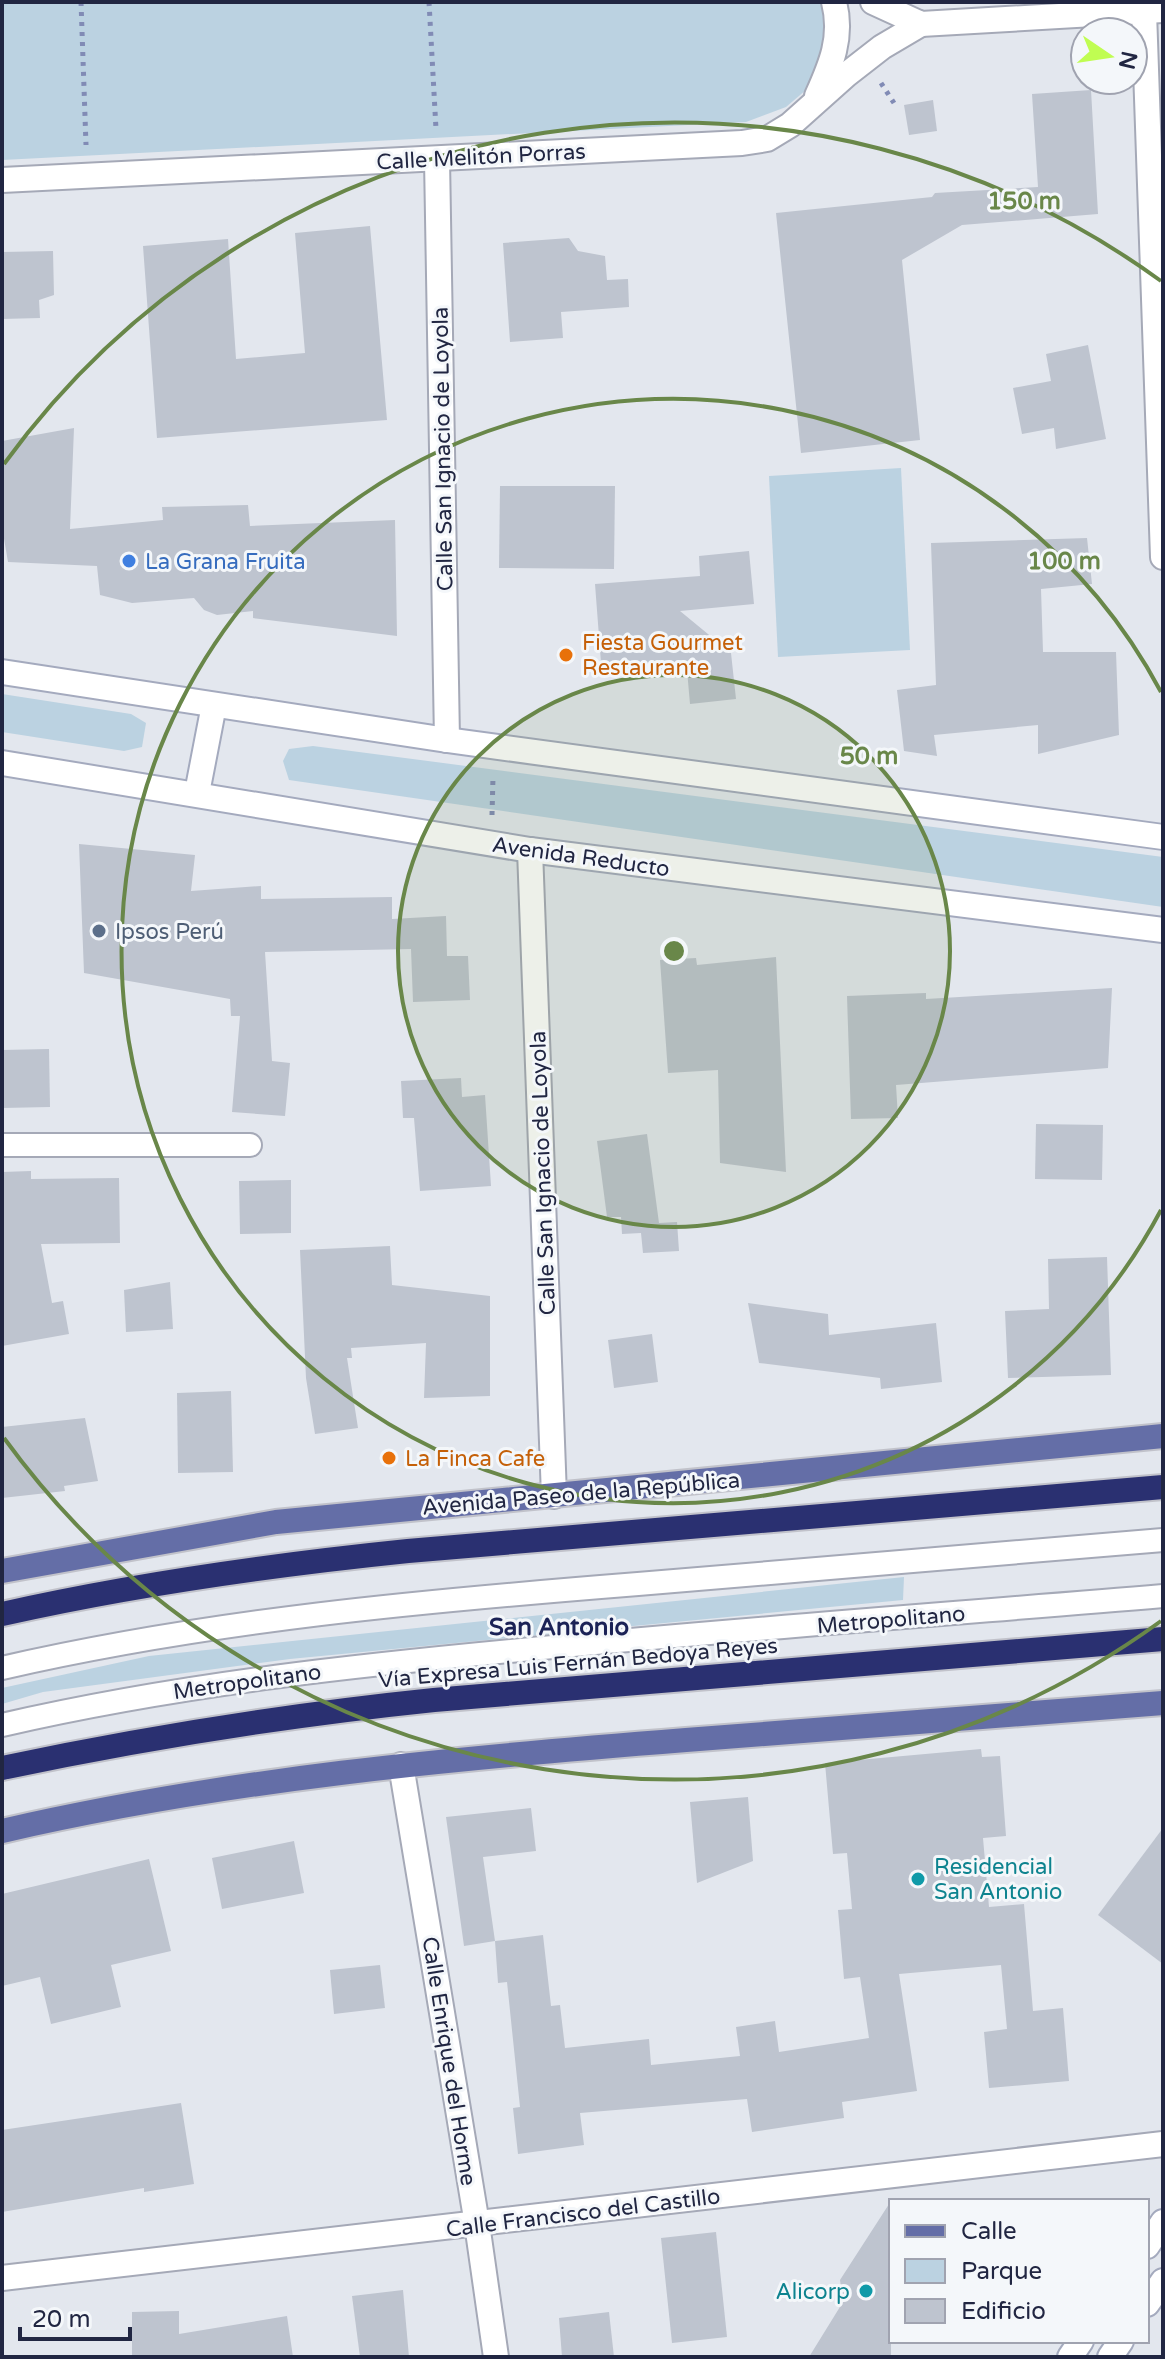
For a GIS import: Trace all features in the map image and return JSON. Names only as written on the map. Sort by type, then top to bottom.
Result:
[{"type":"highway","points":[[2,1614],[174,1581],[298,1562],[1163,1487]]},
{"type":"highway","name":"Vía Expresa Luis Fernán Bedoya Reyes","points":[[2,1768],[134,1741],[318,1712],[1163,1639]]},
{"type":"main road","name":"Avenida Paseo de la República","points":[[2,1571],[276,1522],[1163,1436]]},
{"type":"main road","points":[[2,1831],[161,1798],[401,1765],[530,1752],[1163,1703]]},
{"type":"street","points":[[813,106],[833,61],[838,33],[834,2]]},
{"type":"street","points":[[873,2],[921,24],[1153,11],[1163,557]]},
{"type":"street","name":"Calle Melitón Porras","points":[[2,180],[437,146],[742,143],[767,139],[790,125],[866,60],[921,24]]},
{"type":"street","name":"Calle San Ignacio de Loyola","points":[[437,146],[447,740]]},
{"type":"street","points":[[2,672],[447,740],[1163,837]]},
{"type":"street","points":[[197,793],[214,705]]},
{"type":"street","name":"Avenida Reducto","points":[[2,763],[530,850],[1163,930]]},
{"type":"street","name":"Calle San Ignacio de Loyola","points":[[530,850],[554,1496]]},
{"type":"street","name":"Calle Enrique del Horme","points":[[401,1765],[496,2357]]},
{"type":"street","name":"Calle Francisco del Castillo","points":[[2,2278],[1163,2144]]},
{"type":"street","points":[[1149,2243],[1163,2222]]},
{"type":"street","points":[[1149,2301],[1163,2281]]},
{"type":"lane","points":[[2,1145],[250,1145]]},
{"type":"lane","points":[[2,1668],[131,1642],[376,1607],[1163,1540]]},
{"type":"lane","name":"Metropolitano","points":[[2,1725],[207,1686],[335,1668],[1163,1596]]},
{"type":"path","points":[[81,2],[86,151]]},
{"type":"path","points":[[429,2],[437,146]]},
{"type":"path","points":[[492,843],[493,746]]},
{"type":"green space","points":[[2,2],[824,2],[831,24],[813,84],[786,107],[746,122],[2,160]]},
{"type":"green space","points":[[901,468],[910,650],[778,657],[769,476]]},
{"type":"green space","points":[[2,694],[131,714],[146,723],[142,747],[124,751],[2,732]]},
{"type":"green space","points":[[313,746],[1163,857],[1163,907],[289,780],[283,761],[289,749]]},
{"type":"green space","points":[[904,1577],[903,1600],[290,1659],[43,1692],[2,1704],[2,1688],[149,1656]]},
{"type":"building","points":[[1069,91],[1069,96],[1091,96],[1098,214],[962,225],[902,260],[920,440],[801,453],[776,213],[932,197],[935,193],[1038,187],[1032,94]]},
{"type":"building","points":[[933,100],[937,131],[909,135],[904,105]]},
{"type":"building","points":[[370,226],[387,420],[157,438],[143,246],[228,239],[236,359],[305,353],[295,233]]},
{"type":"building","points":[[569,238],[578,251],[605,256],[607,280],[628,279],[629,307],[561,312],[563,338],[510,342],[503,243]]},
{"type":"building","points":[[53,251],[54,295],[39,300],[40,318],[2,319],[2,252]]},
{"type":"building","points":[[1088,345],[1106,439],[1056,449],[1054,428],[1022,434],[1013,388],[1051,381],[1046,354]]},
{"type":"building","points":[[74,428],[70,529],[163,520],[162,507],[248,505],[250,526],[395,520],[397,636],[253,618],[253,611],[217,615],[204,610],[194,598],[132,603],[100,595],[97,566],[8,562],[2,527],[2,441]]},
{"type":"building","points":[[500,486],[615,486],[614,569],[499,568]]},
{"type":"building","points":[[1087,538],[1092,584],[1041,589],[1043,652],[1116,652],[1119,735],[1038,754],[1038,725],[934,735],[937,756],[904,751],[897,690],[936,685],[931,543]]},
{"type":"building","points":[[749,551],[754,604],[680,611],[731,653],[736,699],[690,704],[687,670],[602,676],[595,584],[700,576],[699,556]]},
{"type":"building","points":[[79,844],[195,855],[191,891],[261,886],[261,899],[392,897],[392,919],[446,916],[447,956],[468,956],[470,1000],[413,1002],[411,949],[265,952],[272,1061],[290,1063],[285,1116],[232,1112],[240,1016],[231,1016],[230,999],[84,973]]},
{"type":"building","points":[[776,957],[786,1172],[720,1163],[718,1070],[668,1073],[660,960],[696,958],[697,965]]},
{"type":"building","points":[[1112,988],[1108,1068],[896,1085],[898,1118],[851,1119],[847,996],[926,993],[926,999]]},
{"type":"building","points":[[49,1049],[50,1107],[2,1108],[2,1050]]},
{"type":"building","points":[[461,1078],[462,1097],[485,1095],[491,1186],[420,1191],[414,1118],[403,1118],[401,1081]]},
{"type":"building","points":[[1036,1124],[1103,1125],[1102,1180],[1035,1179]]},
{"type":"building","points":[[647,1134],[659,1223],[677,1222],[679,1251],[643,1253],[641,1233],[622,1234],[621,1217],[607,1217],[597,1141]]},
{"type":"building","points":[[31,1171],[31,1179],[119,1178],[120,1243],[41,1244],[52,1303],[63,1301],[69,1334],[2,1346],[2,1172]]},
{"type":"building","points":[[291,1180],[291,1233],[240,1234],[239,1181]]},
{"type":"building","points":[[390,1246],[392,1285],[490,1296],[490,1396],[424,1398],[426,1343],[351,1348],[352,1358],[347,1358],[358,1428],[315,1434],[306,1378],[300,1250]]},
{"type":"building","points":[[1107,1257],[1111,1375],[1008,1378],[1005,1311],[1049,1309],[1048,1259]]},
{"type":"building","points":[[170,1282],[173,1329],[126,1332],[124,1290]]},
{"type":"building","points":[[748,1303],[828,1314],[829,1335],[936,1323],[942,1382],[881,1389],[880,1378],[759,1363]]},
{"type":"building","points":[[652,1334],[658,1382],[614,1388],[608,1340]]},
{"type":"building","points":[[231,1391],[233,1472],[178,1473],[177,1393]]},
{"type":"building","points":[[85,1418],[98,1481],[64,1486],[65,1491],[2,1498],[2,1427]]},
{"type":"building","points":[[981,1749],[982,1757],[1000,1756],[1006,1836],[983,1838],[989,1907],[1024,1904],[1033,2011],[1063,2008],[1069,2081],[989,2088],[984,2032],[1007,2029],[1001,1965],[899,1974],[917,2091],[842,2102],[844,2118],[752,2132],[747,2099],[580,2113],[584,2145],[518,2154],[513,2108],[520,2107],[507,1982],[498,1983],[495,1941],[543,1935],[551,2006],[560,2005],[565,2048],[649,2039],[651,2065],[740,2056],[736,2027],[775,2021],[779,2052],[869,2038],[860,1977],[844,1979],[838,1910],[852,1909],[847,1853],[833,1854],[825,1763]]},
{"type":"building","points":[[748,1797],[753,1861],[697,1883],[690,1802]]},
{"type":"building","points":[[531,1808],[536,1851],[483,1857],[495,1941],[464,1946],[446,1817]]},
{"type":"building","points":[[1163,1828],[1163,1964],[1098,1915]]},
{"type":"building","points":[[294,1841],[304,1893],[222,1909],[212,1858]]},
{"type":"building","points":[[149,1859],[171,1951],[111,1965],[121,2007],[51,2024],[40,1977],[2,1986],[2,1894]]},
{"type":"building","points":[[380,1965],[385,2008],[334,2014],[330,1970]]},
{"type":"building","points":[[181,2103],[194,2184],[144,2192],[144,2188],[2,2212],[2,2130]]},
{"type":"building","name":"Alicorp","points":[[889,2204],[891,2357],[809,2357],[843,2302],[840,2280]]},
{"type":"building","points":[[716,2232],[727,2337],[672,2343],[661,2238]]},
{"type":"building","points":[[403,2290],[409,2357],[360,2357],[352,2296]]},
{"type":"building","points":[[179,2311],[179,2334],[287,2316],[293,2357],[132,2357],[132,2312]]},
{"type":"building","points":[[609,2312],[614,2357],[562,2357],[559,2318]]},
{"type":"place","name":"La Grana Fruita","points":[[129,561]]},
{"type":"place","name":"Fiesta Gourmet Restaurante","points":[[566,655]]},
{"type":"place","name":"Ipsos Perú","points":[[99,931]]},
{"type":"place","name":"La Finca Cafe","points":[[389,1458]]},
{"type":"place","name":"Residencial San Antonio","points":[[918,1879]]},
{"type":"place","name":"Alicorp","points":[[866,2291]]},
{"type":"district","name":"San Antonio","points":[[559,1627]]}]
